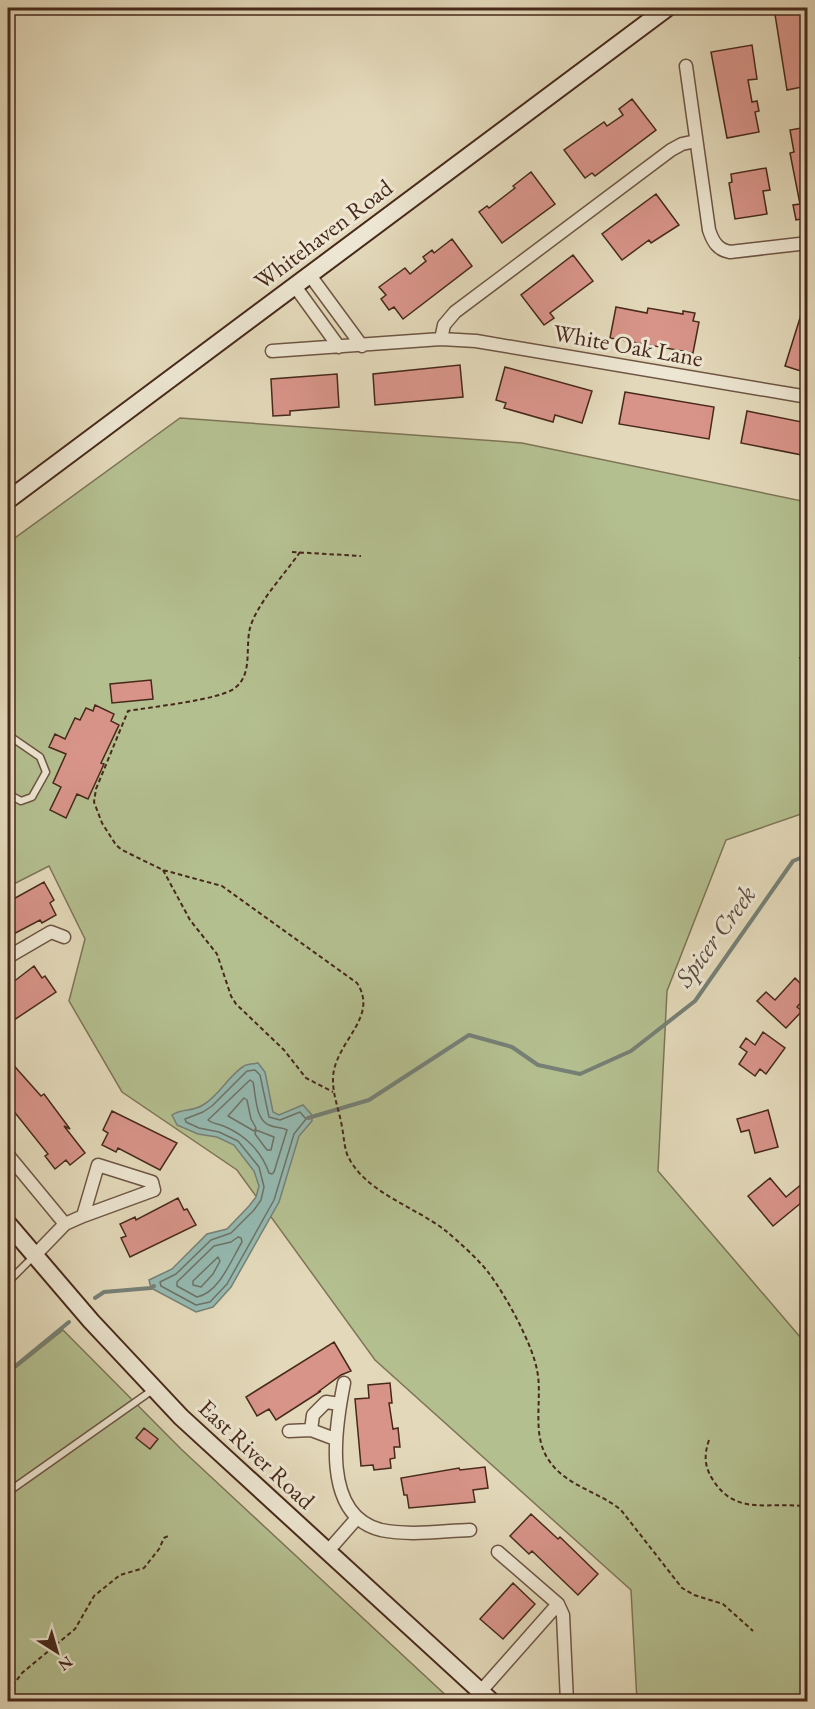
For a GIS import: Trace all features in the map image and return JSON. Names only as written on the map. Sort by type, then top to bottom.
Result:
[{"type":"street","name":"Whitehaven Road","points":[[8,500],[667,8]]},
{"type":"street","points":[[686,66],[709,230],[713,241],[720,249],[730,252],[807,243]]},
{"type":"street","points":[[441,339],[444,325],[455,312],[671,150],[682,144],[696,141]]},
{"type":"street","points":[[309,274],[362,346]]},
{"type":"street","points":[[294,285],[339,347]]},
{"type":"street","name":"White Oak Lane","points":[[272,351],[441,339],[476,341],[807,397]]},
{"type":"street","points":[[8,957],[51,932],[64,937]]},
{"type":"street","points":[[8,1155],[65,1224]]},
{"type":"street","points":[[35,1255],[65,1224],[154,1190],[152,1182],[98,1165],[83,1216]]},
{"type":"street","name":"East River Road","points":[[8,1224],[91,1321],[211,1446],[486,1696]]},
{"type":"street","points":[[344,1383],[335,1439],[338,1479],[344,1500],[357,1518],[379,1529],[406,1533],[470,1530]]},
{"type":"street","points":[[311,1430],[313,1414],[326,1402],[340,1404]]},
{"type":"street","points":[[289,1431],[311,1430],[335,1439]]},
{"type":"street","points":[[328,1551],[357,1518]]},
{"type":"street","points":[[498,1552],[558,1604],[563,1615],[567,1701]]},
{"type":"street","points":[[486,1696],[558,1604]]},
{"type":"lane","points":[[8,726],[11,737],[8,753]]},
{"type":"lane","points":[[8,794],[21,801],[32,797],[46,772],[40,757],[11,737]]},
{"type":"lane","points":[[8,1282],[35,1255]]},
{"type":"lane","points":[[8,1492],[154,1389]]},
{"type":"path","points":[[292,552],[361,556]]},
{"type":"path","points":[[300,552],[254,616],[249,631],[246,672],[237,687],[220,696],[128,711],[96,789],[94,802],[102,823],[116,845],[163,870],[222,886],[353,979],[364,996],[363,1014],[348,1039],[334,1071],[333,1092],[348,1155],[362,1175],[393,1198],[446,1231],[483,1266],[495,1282],[528,1342],[535,1362],[539,1387],[540,1443],[552,1464],[574,1484],[613,1503],[621,1510],[681,1588],[694,1595],[723,1604],[753,1631]]},
{"type":"path","points":[[800,658],[807,657]]},
{"type":"path","points":[[163,870],[190,920],[217,954],[231,996],[236,1004],[284,1050],[306,1078],[333,1092]]},
{"type":"path","points":[[271,928],[274,923]]},
{"type":"path","points":[[709,1440],[705,1453],[707,1468],[717,1487],[732,1500],[755,1506],[807,1507]]},
{"type":"path","points":[[8,1692],[22,1673],[75,1629],[94,1596],[120,1575],[144,1568],[159,1549],[164,1538],[168,1536]]},
{"type":"green space","points":[[180,418],[522,443],[807,502],[807,812],[726,840],[667,991],[658,1171],[807,1345],[807,1701],[637,1701],[631,1590],[375,1360],[237,1170],[122,1092],[69,1001],[85,939],[49,866],[8,887],[8,543]]},
{"type":"green space","points":[[63,1330],[181,1449],[452,1701],[8,1702],[8,1374]]},
{"type":"water","points":[[258,1063],[265,1072],[273,1112],[279,1115],[303,1105],[312,1115],[312,1121],[299,1136],[279,1202],[231,1287],[213,1307],[196,1312],[151,1288],[149,1280],[172,1269],[207,1234],[227,1229],[256,1197],[259,1186],[254,1171],[234,1145],[217,1137],[198,1134],[177,1125],[172,1115],[203,1105],[245,1065]]},
{"type":"building","points":[[774,8],[804,8],[807,32],[807,86],[787,90]]},
{"type":"building","points":[[752,45],[757,79],[748,80],[752,102],[757,101],[759,111],[755,112],[759,132],[727,138],[711,52]]},
{"type":"building","points":[[632,99],[656,130],[595,176],[592,173],[585,178],[564,150],[604,122],[607,126],[623,115],[619,109]]},
{"type":"building","points":[[807,127],[807,218],[796,220],[793,205],[800,204],[790,153],[794,152],[790,130]]},
{"type":"building","points":[[766,168],[770,190],[763,191],[767,214],[735,219],[729,183],[732,182],[731,174]]},
{"type":"building","points":[[531,172],[555,204],[502,243],[479,212],[487,206],[489,208],[515,188],[513,186]]},
{"type":"building","points":[[656,194],[679,225],[651,243],[649,240],[622,260],[602,234]]},
{"type":"building","points":[[452,239],[472,266],[403,319],[394,307],[389,310],[381,299],[386,295],[379,287],[405,268],[410,274],[426,261],[423,257],[432,250],[434,253]]},
{"type":"building","points":[[573,255],[593,281],[550,313],[554,318],[544,325],[521,295]]},
{"type":"building","points":[[805,302],[807,302],[807,373],[785,366]]},
{"type":"building","points":[[616,307],[647,313],[648,308],[683,314],[683,311],[695,313],[693,321],[699,322],[693,353],[610,338]]},
{"type":"building","points":[[460,365],[463,397],[375,405],[373,374]]},
{"type":"building","points":[[505,367],[592,391],[582,423],[555,415],[553,422],[504,408],[506,403],[496,400]]},
{"type":"building","points":[[337,374],[339,407],[290,411],[290,415],[273,416],[271,379]]},
{"type":"building","points":[[625,392],[714,407],[709,439],[619,424]]},
{"type":"building","points":[[747,411],[807,423],[807,456],[741,443]]},
{"type":"building","points":[[151,680],[153,699],[112,703],[110,684]]},
{"type":"building","points":[[95,705],[114,714],[111,721],[119,725],[101,763],[104,764],[88,799],[77,794],[66,818],[50,810],[61,787],[53,783],[66,754],[49,747],[55,734],[65,739],[75,718],[80,720],[86,708],[93,711]]},
{"type":"building","points":[[44,882],[54,900],[50,903],[56,915],[42,923],[40,920],[8,937],[8,902]]},
{"type":"building","points":[[34,966],[42,978],[45,976],[56,992],[8,1024],[8,986]]},
{"type":"building","points":[[795,978],[807,990],[807,996],[797,1007],[802,1011],[786,1028],[757,1001],[766,992],[775,1000]]},
{"type":"building","points":[[763,1032],[785,1048],[766,1074],[760,1069],[755,1076],[739,1064],[747,1052],[740,1047],[746,1038],[755,1045]]},
{"type":"building","points":[[8,1059],[41,1096],[44,1094],[70,1129],[64,1126],[85,1153],[70,1165],[66,1160],[55,1169],[45,1156],[48,1154],[8,1104]]},
{"type":"building","points":[[768,1110],[778,1147],[755,1153],[749,1130],[741,1132],[737,1119]]},
{"type":"building","points":[[112,1111],[177,1143],[160,1170],[118,1148],[116,1152],[102,1145],[108,1133],[103,1130]]},
{"type":"building","points":[[770,1178],[786,1197],[803,1183],[807,1189],[807,1198],[773,1226],[748,1196]]},
{"type":"building","points":[[178,1198],[196,1225],[130,1257],[121,1238],[126,1236],[120,1224],[135,1217],[136,1220]]},
{"type":"building","points":[[334,1342],[351,1371],[341,1375],[276,1420],[269,1409],[257,1416],[246,1397]]},
{"type":"building","points":[[390,1383],[392,1403],[389,1403],[393,1429],[398,1428],[400,1447],[394,1447],[395,1458],[390,1459],[391,1468],[374,1470],[373,1465],[361,1466],[355,1399],[369,1398],[368,1385]]},
{"type":"building","points":[[144,1428],[158,1439],[150,1449],[136,1438]]},
{"type":"building","points":[[485,1467],[488,1488],[473,1490],[475,1502],[409,1508],[401,1478],[459,1468],[460,1470]]},
{"type":"building","points":[[531,1514],[558,1539],[560,1537],[598,1574],[578,1595],[532,1551],[529,1554],[510,1536]]},
{"type":"building","points":[[513,1583],[535,1604],[503,1639],[480,1619]]},
{"type":"waterway","name":"Spicer Creek","points":[[308,1118],[369,1100],[469,1035],[512,1047],[538,1065],[580,1074],[631,1051],[695,1001],[793,861],[808,855]]},
{"type":"waterway","name":"Spicer Creek","points":[[95,1298],[104,1292],[154,1286]]},
{"type":"waterway","name":"Spicer Creek","points":[[8,1372],[69,1322]]}]
